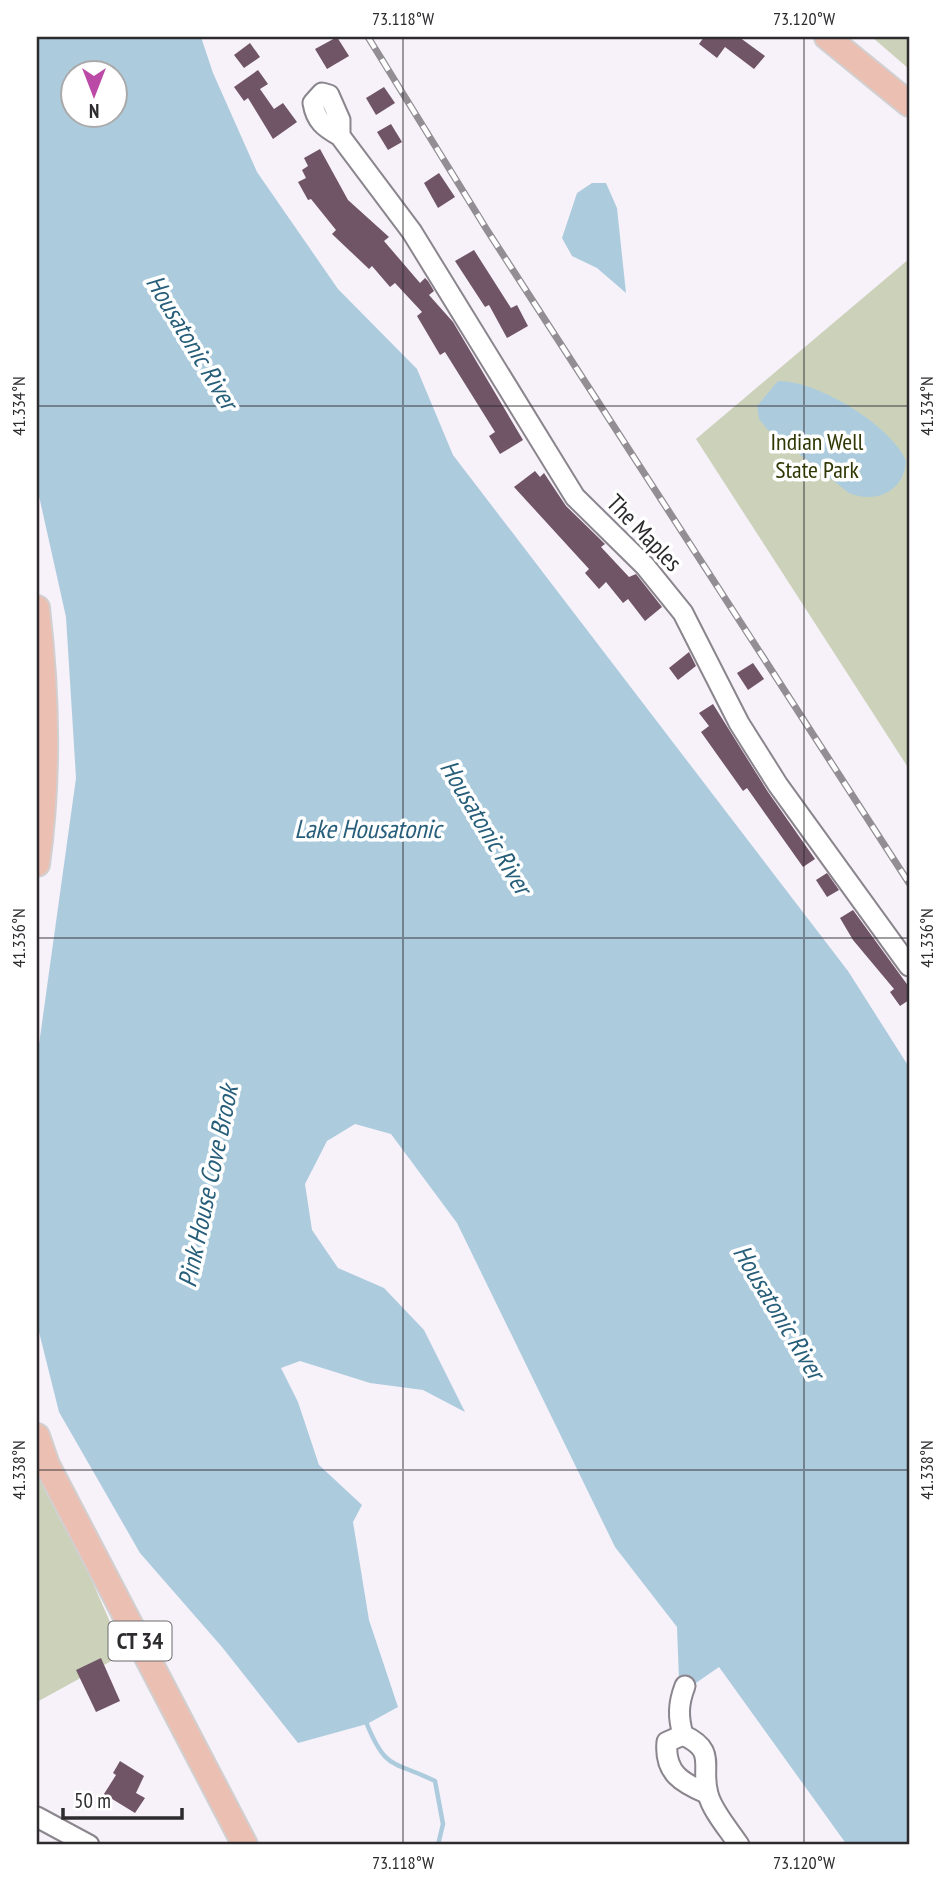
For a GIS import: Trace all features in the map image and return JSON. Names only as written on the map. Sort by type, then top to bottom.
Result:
[{"type":"main road","points":[[827,37],[909,104]]},
{"type":"main road","points":[[37,608],[47,716],[44,813],[37,864]]},
{"type":"main road","name":"CT 34","points":[[37,1436],[47,1465],[245,1845]]},
{"type":"street","name":"The Maples","points":[[340,136],[412,232],[575,497],[645,566],[683,613],[739,723],[772,775],[909,966]]},
{"type":"street","points":[[682,1735],[678,1718],[679,1701],[685,1686]]},
{"type":"street","points":[[708,1794],[687,1785],[671,1772],[666,1757],[667,1742],[682,1735],[698,1742],[705,1754],[708,1794],[739,1845]]},
{"type":"street","points":[[37,1817],[89,1845]]},
{"type":"green space","points":[[872,37],[909,37],[909,69]]},
{"type":"green space","name":"Indian Well State Park","points":[[909,259],[909,769],[696,439]]},
{"type":"green space","points":[[37,1455],[124,1654],[37,1702]]},
{"type":"water","name":"Lake Housatonic","points":[[37,37],[201,37],[213,73],[257,172],[338,289],[417,369],[453,455],[848,971],[909,1067],[909,1845],[847,1845],[719,1667],[693,1685],[679,1680],[677,1627],[615,1547],[457,1223],[391,1134],[355,1124],[327,1141],[305,1184],[312,1230],[338,1268],[384,1288],[424,1330],[465,1412],[423,1390],[370,1383],[300,1361],[281,1368],[298,1402],[319,1465],[362,1505],[353,1522],[369,1620],[398,1707],[367,1724],[298,1743],[222,1647],[140,1553],[59,1412],[37,1324],[37,1059],[76,778],[66,617],[37,487]]},
{"type":"water","points":[[592,183],[606,183],[617,208],[626,293],[597,268],[572,256],[562,238],[577,193]]},
{"type":"water","points":[[778,381],[812,388],[831,396],[851,407],[885,433],[906,461],[900,481],[894,488],[887,493],[869,497],[849,493],[767,429],[759,419],[757,406]]},
{"type":"building","points":[[337,37],[349,56],[327,69],[315,49]]},
{"type":"building","points":[[704,37],[739,37],[765,56],[754,69],[725,47],[717,58],[699,44]]},
{"type":"building","points":[[250,43],[260,57],[244,68],[234,55]]},
{"type":"building","points":[[258,70],[268,84],[260,89],[274,109],[283,103],[297,122],[273,139],[248,98],[244,101],[234,87]]},
{"type":"building","points":[[384,87],[395,103],[376,115],[366,98]]},
{"type":"building","points":[[391,124],[402,142],[388,150],[377,132]]},
{"type":"building","points":[[320,149],[348,200],[389,237],[384,241],[420,283],[425,278],[428,281],[434,291],[429,295],[453,322],[523,440],[500,454],[489,436],[495,432],[445,352],[440,355],[417,316],[422,312],[395,283],[390,287],[372,266],[369,269],[332,234],[336,230],[311,199],[308,200],[298,182],[306,178],[302,170],[308,166],[304,158]]},
{"type":"building","points":[[439,173],[455,197],[438,208],[424,183]]},
{"type":"building","points":[[474,250],[511,308],[517,305],[528,326],[507,338],[489,305],[485,307],[455,261]]},
{"type":"building","points":[[535,471],[540,477],[544,473],[566,506],[605,544],[601,547],[629,577],[636,574],[662,607],[645,621],[628,599],[623,603],[606,582],[599,589],[585,573],[589,569],[514,487]]},
{"type":"building","points":[[689,652],[696,666],[678,680],[669,668]]},
{"type":"building","points":[[753,663],[764,679],[748,690],[737,673]]},
{"type":"building","points":[[713,704],[768,792],[815,859],[803,867],[747,788],[743,791],[701,732],[709,726],[699,713]]},
{"type":"building","points":[[827,873],[839,890],[827,897],[816,880]]},
{"type":"building","points":[[853,910],[909,987],[909,1000],[900,1006],[890,992],[894,989],[853,940],[840,918]]},
{"type":"building","points":[[101,1658],[120,1701],[96,1712],[76,1670]]},
{"type":"building","points":[[120,1761],[144,1776],[136,1793],[145,1798],[135,1813],[104,1794],[116,1775],[113,1773]]},
{"type":"waterway","name":"Pink House Cove Brook","points":[[366,1722],[385,1757],[435,1781],[443,1824],[438,1845]]},
{"type":"railway","points":[[368,37],[487,230],[909,883]]},
{"type":"water label","name":"Housatonic River","points":[[192,342]]},
{"type":"water label","name":"Housatonic River","points":[[486,827]]},
{"type":"water label","name":"Housatonic River","points":[[779,1312]]}]
